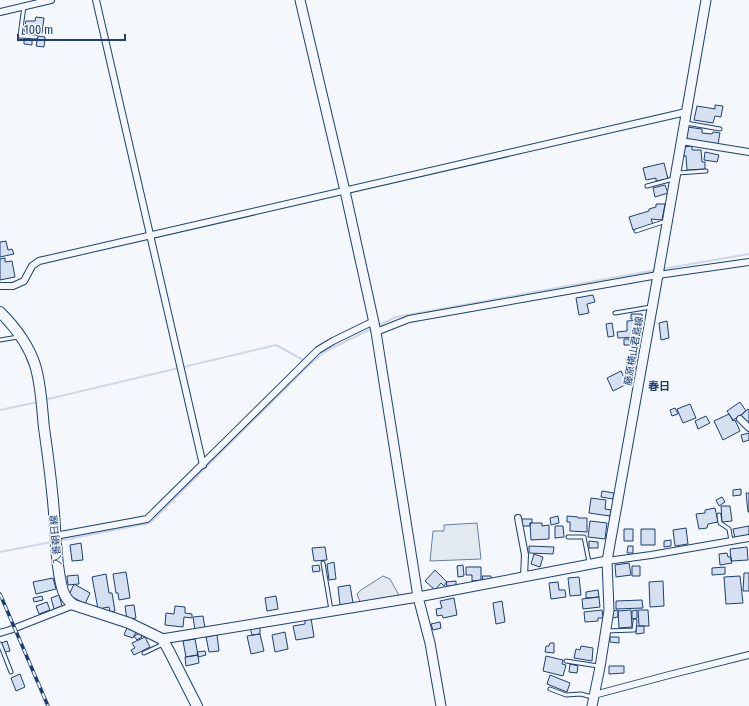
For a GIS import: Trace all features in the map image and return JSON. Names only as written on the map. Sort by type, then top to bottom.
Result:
[{"type":"main road","name":"入善朝日線","points":[[0,312],[20,337],[31,354],[35,366],[38,379],[54,511],[59,572],[64,592],[68,601],[74,606]]},
{"type":"main road","points":[[74,606],[129,623],[163,641],[197,706]]},
{"type":"street","points":[[0,12],[51,0]]},
{"type":"street","points":[[96,0],[203,465]]},
{"type":"street","points":[[300,0],[374,321],[418,597],[430,643],[441,706]]},
{"type":"street","name":"藤原横山君島線","points":[[592,706],[610,610],[608,561],[706,0]]},
{"type":"street","points":[[0,286],[13,286],[24,281],[32,266],[39,261],[686,112]]},
{"type":"street","points":[[681,141],[749,152]]},
{"type":"street","points":[[376,332],[409,319],[658,275],[749,262]]},
{"type":"street","points":[[55,536],[147,519],[318,350],[374,321]]},
{"type":"street","points":[[740,419],[749,428]]},
{"type":"street","points":[[518,518],[525,555],[524,577]]},
{"type":"street","points":[[163,641],[418,597],[590,564],[749,538]]},
{"type":"street","points":[[0,633],[74,606]]},
{"type":"street","points":[[594,696],[749,655]]},
{"type":"lane","points":[[24,6],[20,36],[36,37]]},
{"type":"lane","points":[[684,122],[720,129]]},
{"type":"lane","points":[[647,186],[675,176],[706,171]]},
{"type":"lane","points":[[636,231],[668,220]]},
{"type":"lane","points":[[615,313],[653,307]]},
{"type":"lane","points":[[0,340],[20,337]]},
{"type":"lane","points":[[719,515],[720,523],[729,529],[731,541]]},
{"type":"lane","points":[[568,537],[584,537],[590,564]]},
{"type":"lane","points":[[323,563],[331,612]]},
{"type":"lane","points":[[606,631],[634,630],[635,621]]},
{"type":"lane","points":[[144,653],[163,641]]},
{"type":"lane","points":[[0,644],[11,672]]},
{"type":"lane","points":[[566,661],[600,667]]},
{"type":"lane","points":[[550,689],[566,695],[581,694],[594,696]]},
{"type":"shaded area","points":[[477,523],[481,559],[430,561],[433,531],[444,531],[444,525]]},
{"type":"shaded area","points":[[383,576],[390,579],[400,597],[360,602],[357,594]]},
{"type":"building","points":[[36,17],[44,18],[42,33],[24,31],[26,21],[35,21]]},
{"type":"building","points":[[38,36],[45,37],[44,47],[36,46]]},
{"type":"building","points":[[24,39],[32,40],[32,45],[24,44]]},
{"type":"building","points":[[715,105],[723,106],[721,117],[715,116],[713,123],[694,120],[697,106],[715,109]]},
{"type":"building","points":[[687,127],[702,129],[702,133],[720,133],[718,144],[686,139]]},
{"type":"building","points":[[692,146],[692,150],[701,150],[702,162],[705,162],[705,169],[687,170],[686,156],[684,156],[683,147]]},
{"type":"building","points":[[705,152],[719,155],[717,162],[704,160]]},
{"type":"building","points":[[664,163],[668,179],[656,181],[656,178],[646,180],[643,168]]},
{"type":"building","points":[[665,185],[668,193],[655,197],[653,188]]},
{"type":"building","points":[[656,204],[665,204],[662,220],[651,219],[653,224],[633,230],[629,217],[649,211],[649,209],[656,207]]},
{"type":"building","points":[[6,241],[8,250],[12,249],[14,254],[0,257],[0,242]]},
{"type":"building","points":[[5,258],[5,262],[12,261],[15,277],[0,280],[0,259]]},
{"type":"building","points":[[593,295],[595,302],[587,304],[589,313],[579,315],[576,298]]},
{"type":"building","points":[[631,314],[642,314],[642,319],[631,319]]},
{"type":"building","points":[[640,320],[641,337],[618,338],[617,332],[627,331],[627,321]]},
{"type":"building","points":[[667,321],[669,338],[661,340],[659,323]]},
{"type":"building","points":[[612,323],[614,336],[608,337],[606,324]]},
{"type":"building","points":[[624,339],[629,339],[630,345],[624,345]]},
{"type":"building","points":[[626,359],[636,360],[636,374],[626,373]]},
{"type":"building","points":[[621,371],[627,384],[613,391],[607,378]]},
{"type":"building","points":[[740,402],[746,411],[733,420],[727,411]]},
{"type":"building","points":[[690,404],[696,418],[683,423],[677,409]]},
{"type":"building","points":[[675,408],[678,414],[672,416],[670,410]]},
{"type":"building","points":[[748,409],[749,410],[749,425],[741,415]]},
{"type":"building","points":[[729,414],[733,421],[735,420],[740,431],[723,440],[714,421]]},
{"type":"building","points":[[706,416],[710,423],[698,429],[695,421]]},
{"type":"building","points":[[749,433],[749,440],[743,442],[741,435]]},
{"type":"building","points":[[741,489],[741,495],[733,496],[733,490]]},
{"type":"building","points":[[602,491],[614,493],[613,499],[601,497]]},
{"type":"building","points":[[746,493],[749,493],[749,512],[748,512]]},
{"type":"building","points":[[722,497],[725,502],[719,506],[716,500]]},
{"type":"building","points":[[591,498],[606,500],[605,509],[611,510],[610,516],[589,513]]},
{"type":"building","points":[[721,506],[730,506],[732,521],[722,522]]},
{"type":"building","points":[[715,508],[718,522],[708,524],[707,528],[699,529],[696,514],[705,513],[705,510]]},
{"type":"building","points":[[558,516],[559,523],[551,525],[550,518]]},
{"type":"building","points":[[567,516],[587,518],[587,532],[570,531],[570,522],[567,522]]},
{"type":"building","points":[[522,519],[532,519],[532,523],[530,523],[530,526],[522,526]]},
{"type":"building","points":[[590,521],[607,523],[605,539],[588,537]]},
{"type":"building","points":[[530,523],[542,523],[542,526],[549,525],[549,539],[531,540]]},
{"type":"building","points":[[555,526],[563,526],[564,537],[555,538]]},
{"type":"building","points":[[749,526],[749,535],[735,538],[733,529]]},
{"type":"building","points":[[686,528],[688,544],[675,546],[673,530]]},
{"type":"building","points":[[624,529],[633,529],[633,541],[624,541]]},
{"type":"building","points":[[641,529],[655,529],[655,545],[641,545]]},
{"type":"building","points":[[671,540],[671,546],[664,547],[664,541]]},
{"type":"building","points":[[589,541],[598,542],[598,548],[589,548]]},
{"type":"building","points":[[81,543],[83,560],[72,561],[70,545]]},
{"type":"building","points":[[529,546],[554,547],[553,554],[529,553]]},
{"type":"building","points":[[628,546],[633,546],[633,553],[627,553]]},
{"type":"building","points":[[325,547],[327,560],[314,561],[312,548]]},
{"type":"building","points":[[747,547],[748,560],[731,561],[730,549]]},
{"type":"building","points":[[727,553],[728,557],[731,557],[732,563],[720,565],[719,554]]},
{"type":"building","points":[[534,554],[543,557],[540,567],[531,564]]},
{"type":"building","points":[[334,562],[336,579],[329,580],[327,564]]},
{"type":"building","points":[[629,563],[631,575],[616,577],[615,565]]},
{"type":"building","points":[[319,565],[320,571],[313,572],[312,566]]},
{"type":"building","points":[[463,565],[464,576],[458,577],[457,566]]},
{"type":"building","points":[[632,566],[640,566],[640,576],[632,576]]},
{"type":"building","points":[[466,567],[481,567],[481,580],[472,581],[472,575],[466,575]]},
{"type":"building","points":[[725,567],[725,574],[712,575],[712,568]]},
{"type":"building","points":[[435,570],[447,582],[444,586],[441,583],[435,590],[425,581]]},
{"type":"building","points":[[126,572],[130,598],[119,600],[118,593],[116,593],[113,574]]},
{"type":"building","points":[[744,573],[749,573],[749,591],[743,591]]},
{"type":"building","points":[[106,574],[109,593],[112,593],[115,611],[110,612],[109,607],[98,609],[92,577]]},
{"type":"building","points":[[78,575],[79,584],[68,585],[67,576]]},
{"type":"building","points":[[482,576],[491,576],[491,581],[483,581]]},
{"type":"building","points":[[740,576],[743,603],[726,604],[724,577]]},
{"type":"building","points":[[579,577],[581,595],[570,596],[568,578]]},
{"type":"building","points":[[53,578],[56,589],[36,594],[33,582]]},
{"type":"building","points":[[456,581],[456,586],[447,586],[446,582]]},
{"type":"building","points":[[663,581],[664,606],[650,607],[649,582]]},
{"type":"building","points":[[558,582],[559,590],[565,590],[566,597],[551,599],[549,583]]},
{"type":"building","points":[[74,584],[90,593],[85,604],[69,595]]},
{"type":"building","points":[[350,585],[353,603],[340,605],[338,587]]},
{"type":"building","points":[[598,590],[599,597],[586,598],[586,592]]},
{"type":"building","points":[[59,595],[62,606],[54,609],[51,598]]},
{"type":"building","points":[[42,596],[43,600],[34,602],[33,598]]},
{"type":"building","points":[[276,596],[278,609],[267,611],[265,598]]},
{"type":"building","points":[[599,597],[600,607],[583,609],[582,599]]},
{"type":"building","points":[[454,598],[457,615],[443,618],[442,615],[437,616],[436,609],[442,608],[440,601]]},
{"type":"building","points":[[642,600],[643,608],[616,609],[616,601]]},
{"type":"building","points":[[502,601],[505,622],[496,624],[493,603]]},
{"type":"building","points":[[47,602],[50,610],[39,614],[36,606]]},
{"type":"building","points":[[134,605],[136,618],[127,620],[125,606]]},
{"type":"building","points":[[175,606],[185,607],[185,613],[192,614],[192,618],[184,617],[183,627],[165,625],[166,613],[174,614]]},
{"type":"building","points":[[602,610],[603,618],[598,618],[598,621],[585,622],[584,612]]},
{"type":"building","points":[[618,610],[618,617],[612,618],[611,611]]},
{"type":"building","points":[[631,610],[632,627],[619,628],[618,611]]},
{"type":"building","points":[[637,610],[637,618],[632,619],[632,611]]},
{"type":"building","points":[[638,610],[648,610],[649,626],[639,626]]},
{"type":"building","points":[[203,616],[205,628],[195,630],[193,617]]},
{"type":"building","points":[[311,618],[314,637],[296,640],[293,626],[305,624],[305,619]]},
{"type":"building","points":[[440,622],[441,628],[433,630],[431,624]]},
{"type":"building","points":[[260,626],[260,634],[252,635],[250,628]]},
{"type":"building","points":[[636,626],[644,626],[644,633],[636,634]]},
{"type":"building","points":[[127,628],[136,632],[133,638],[124,635]]},
{"type":"building","points":[[285,632],[288,649],[275,652],[272,635]]},
{"type":"building","points":[[140,633],[142,637],[137,640],[134,636]]},
{"type":"building","points":[[260,634],[264,651],[251,654],[247,636]]},
{"type":"building","points":[[217,635],[219,651],[209,652],[206,637]]},
{"type":"building","points":[[145,637],[150,647],[134,655],[131,650],[135,648],[132,643]]},
{"type":"building","points":[[610,637],[619,637],[619,643],[610,642]]},
{"type":"building","points":[[195,639],[198,655],[186,657],[183,641]]},
{"type":"building","points":[[7,641],[10,651],[5,652],[1,643]]},
{"type":"building","points":[[550,643],[554,643],[554,653],[545,652],[546,646],[549,646]]},
{"type":"building","points":[[581,646],[593,648],[592,661],[574,658],[576,649],[580,650]]},
{"type":"building","points":[[205,651],[206,655],[198,657],[197,652]]},
{"type":"building","points":[[198,655],[199,663],[186,666],[185,657]]},
{"type":"building","points":[[546,656],[563,660],[562,664],[566,665],[563,676],[543,671]]},
{"type":"building","points":[[570,664],[578,666],[577,673],[569,672]]},
{"type":"building","points":[[609,666],[624,666],[624,673],[609,674]]},
{"type":"building","points":[[20,674],[25,687],[16,691],[11,678]]},
{"type":"building","points":[[550,675],[570,683],[567,692],[547,684]]},
{"type":"waterway","points":[[662,269],[749,254]]},
{"type":"waterway","points":[[377,326],[396,317],[656,270]]},
{"type":"waterway","points":[[58,541],[151,522],[310,364],[324,352],[373,328]]},
{"type":"waterway","points":[[44,400],[276,345],[305,361]]},
{"type":"waterway","points":[[0,410],[38,402]]},
{"type":"waterway","points":[[0,552],[52,542]]},
{"type":"railway","points":[[0,594],[48,706]]},
{"type":"district","name":"春日","points":[[659,386]]}]
